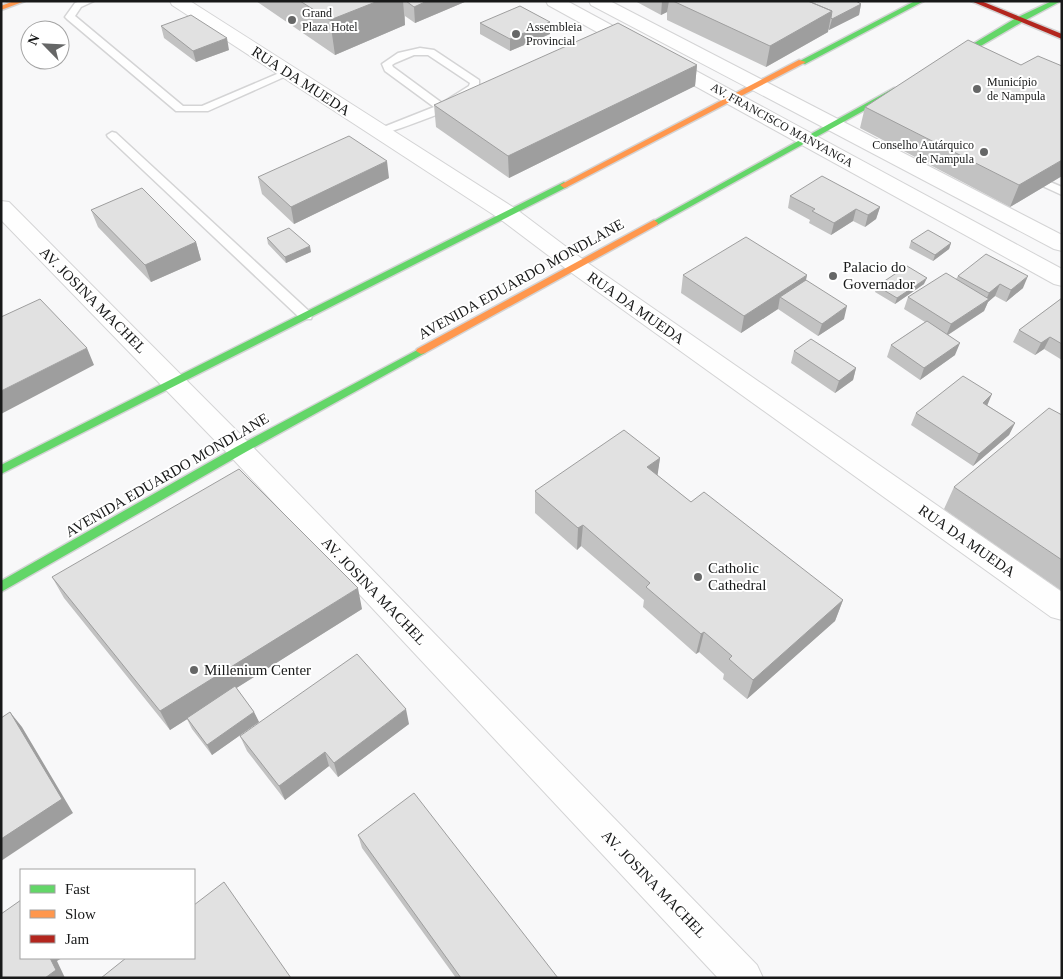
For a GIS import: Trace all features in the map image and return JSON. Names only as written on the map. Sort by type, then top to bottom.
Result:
[{"type":"main road","points":[[1,8],[22,1]]},
{"type":"main road","points":[[1,470],[508,214],[921,1]]},
{"type":"main road","points":[[974,1],[1062,38]]},
{"type":"main road","points":[[936,68],[1020,20],[1056,3]]},
{"type":"main road","name":"AVENIDA EDUARDO MONDLANE","points":[[1,587],[240,450],[577,266],[806,138],[910,83]]},
{"type":"street","name":"RUA DA MUEDA","points":[[178,1],[508,214],[577,266],[1062,608]]},
{"type":"street","name":"AV. FRANCISCO MANYANGA","points":[[554,1],[1062,278]]},
{"type":"street","name":"AV. FRANCISCO MANYANGA","points":[[598,1],[1062,244]]},
{"type":"street","points":[[948,216],[974,199]]},
{"type":"street","name":"AV. JOSINA MACHEL","points":[[1,207],[240,450],[744,978]]},
{"type":"lane","points":[[90,1],[78,5],[70,18],[180,109],[204,109],[288,73]]},
{"type":"lane","points":[[380,132],[441,107],[466,94],[474,87],[475,82],[431,52],[423,50],[391,60],[387,64],[389,69],[441,107]]},
{"type":"lane","points":[[112,135],[306,316]]},
{"type":"lane","points":[[1020,172],[1062,192]]},
{"type":"building","points":[[300,1],[378,1],[330,20]]},
{"type":"building","points":[[406,1],[427,1],[414,7]]},
{"type":"building","points":[[673,1],[808,1],[832,11],[770,46]]},
{"type":"building","points":[[808,1],[856,1],[861,4],[832,19],[832,11]]},
{"type":"building","points":[[520,6],[550,22],[510,39],[480,23]]},
{"type":"building","points":[[191,15],[227,38],[193,51],[161,26]]},
{"type":"building","points":[[618,23],[697,65],[508,156],[434,105]]},
{"type":"building","name":"Conselho Autárquico de Nampula","points":[[968,40],[1021,65],[1038,56],[1062,66],[1062,160],[1019,185],[865,107]]},
{"type":"building","points":[[349,136],[387,161],[291,207],[258,177]]},
{"type":"building","points":[[822,176],[880,207],[868,215],[856,209],[834,223],[812,211],[815,209],[790,196]]},
{"type":"building","points":[[142,188],[196,242],[145,265],[91,210]]},
{"type":"building","points":[[289,228],[310,246],[285,257],[267,238]]},
{"type":"building","points":[[928,230],[951,243],[935,255],[911,241]]},
{"type":"building","points":[[746,237],[807,275],[744,316],[683,275]]},
{"type":"building","points":[[986,254],[1028,276],[1011,290],[1000,284],[989,293],[958,276]]},
{"type":"building","points":[[907,266],[927,278],[897,298],[877,286]]},
{"type":"building","points":[[946,273],[989,299],[951,324],[908,297]]},
{"type":"building","points":[[806,280],[847,306],[822,324],[780,297]]},
{"type":"building","points":[[1062,298],[1062,344],[1050,337],[1041,343],[1019,330]]},
{"type":"building","points":[[40,299],[87,348],[1,391],[1,317]]},
{"type":"building","points":[[927,321],[960,343],[924,368],[891,345]]},
{"type":"building","points":[[811,339],[856,368],[839,381],[794,351]]},
{"type":"building","points":[[963,376],[992,394],[983,403],[1015,423],[979,454],[916,413]]},
{"type":"building","points":[[1049,408],[1062,415],[1062,560],[954,487]]},
{"type":"building","name":"Catholic Cathedral","points":[[624,430],[660,458],[647,467],[691,502],[704,492],[843,600],[753,680],[729,659],[732,656],[704,632],[701,634],[646,587],[650,583],[583,525],[578,528],[535,491]]},
{"type":"building","name":"Millenium Center","points":[[239,469],[358,588],[160,711],[52,577]]},
{"type":"building","points":[[357,654],[406,709],[334,763],[325,752],[279,786],[240,736]]},
{"type":"building","points":[[235,686],[254,712],[207,745],[187,718]]},
{"type":"building","points":[[10,712],[62,799],[1,839],[1,718]]},
{"type":"building","points":[[414,793],[558,978],[461,978],[358,835]]},
{"type":"building","points":[[224,882],[291,978],[101,978],[125,959],[195,959],[195,904]]},
{"type":"building","points":[[20,901],[20,959],[50,959],[56,970],[45,978],[1,978],[1,914]]},
{"type":"traffic: fast","points":[[802,62],[921,1]]},
{"type":"traffic: fast","points":[[945,63],[1019,20],[1058,1]]},
{"type":"traffic: fast","points":[[654,223],[897,90]]},
{"type":"traffic: fast","points":[[1,470],[564,185]]},
{"type":"traffic: fast","points":[[1,587],[240,450],[421,351]]},
{"type":"traffic: slow","points":[[1,8],[22,1]]},
{"type":"traffic: slow","points":[[564,185],[802,62]]},
{"type":"traffic: slow","points":[[421,351],[654,223]]},
{"type":"traffic: jam","points":[[974,1],[1062,37]]},
{"type":"place","name":"Grand Plaza Hotel","points":[[292,20]]},
{"type":"place","name":"Assembleia Provincial","points":[[516,34]]},
{"type":"place","name":"Município de Nampula","points":[[977,89]]},
{"type":"place","name":"Conselho Autárquico de Nampula","points":[[984,152]]},
{"type":"place","name":"Palacio do Governador","points":[[833,276]]},
{"type":"place","name":"Catholic Cathedral","points":[[698,577]]},
{"type":"place","name":"Millenium Center","points":[[194,670]]}]
